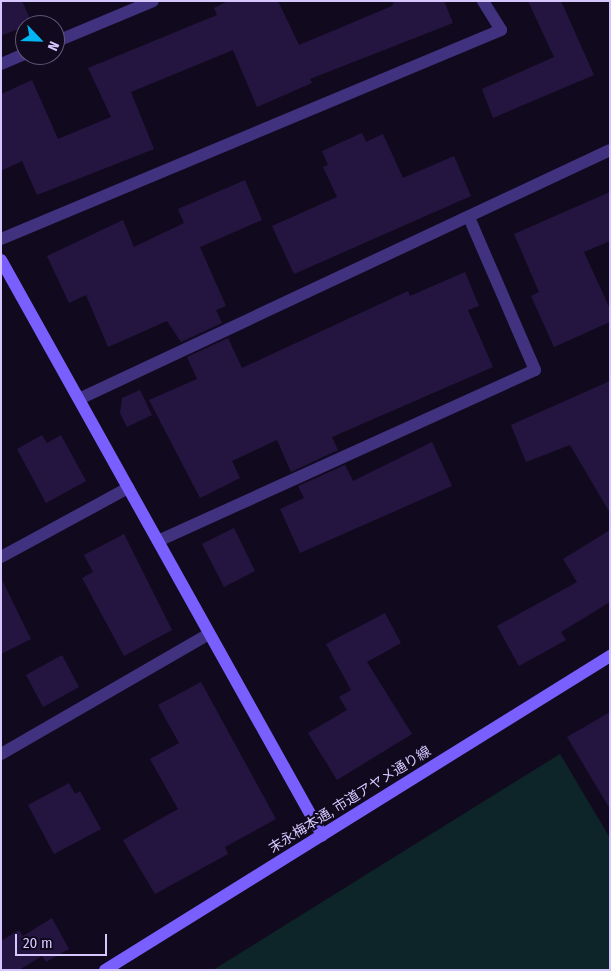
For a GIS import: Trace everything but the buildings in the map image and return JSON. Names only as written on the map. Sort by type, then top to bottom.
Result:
[{"type":"street","points":[[65,38],[153,1]]},
{"type":"street","points":[[1,240],[501,30],[483,1]]},
{"type":"street","points":[[1,64],[15,58]]},
{"type":"street","points":[[79,399],[470,220],[610,150]]},
{"type":"street","points":[[158,541],[536,370],[470,220]]},
{"type":"street","points":[[1,260],[322,835]]},
{"type":"street","points":[[1,557],[128,488]]},
{"type":"street","points":[[1,754],[209,634]]},
{"type":"street","name":"末永梅本通, 市道アヤメ通り線","points":[[105,970],[610,656]]},
{"type":"green space","points":[[560,754],[610,838],[610,970],[213,970]]}]
